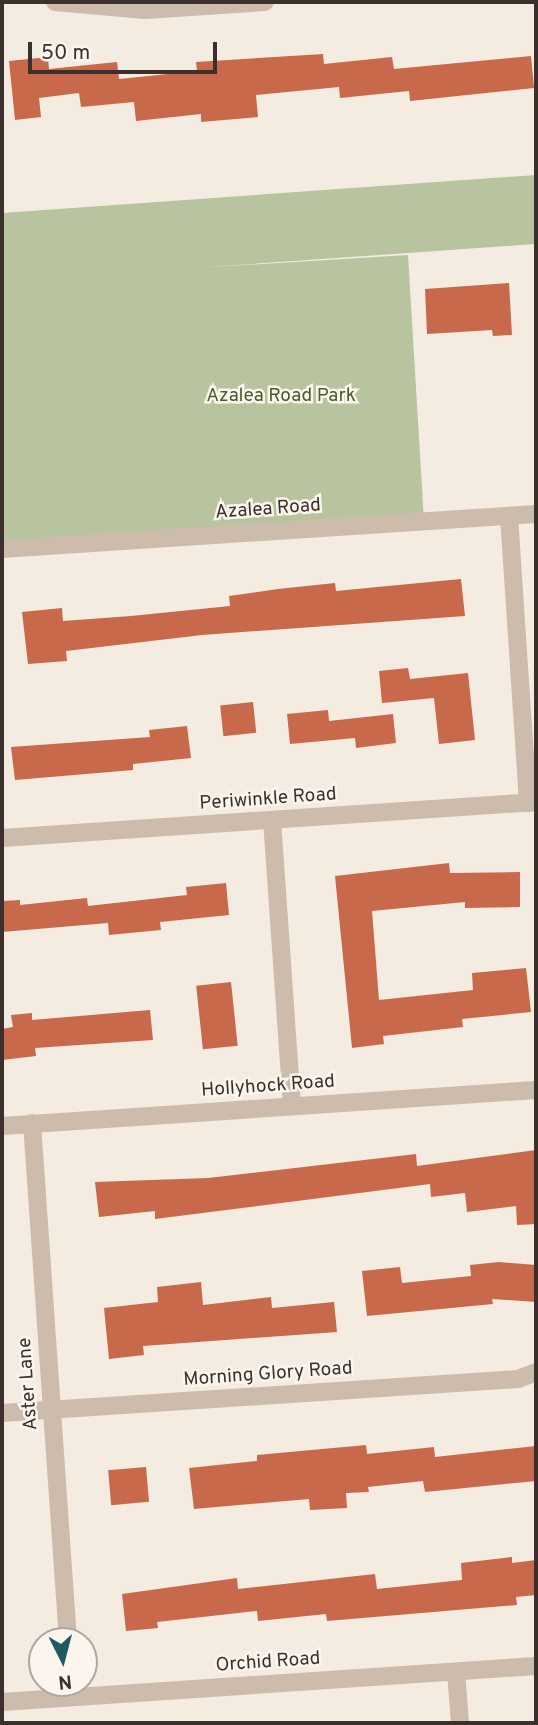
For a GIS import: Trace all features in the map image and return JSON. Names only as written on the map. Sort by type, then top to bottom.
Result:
[{"type":"street","points":[[55,2],[145,10],[265,2]]},
{"type":"street","name":"Azalea Road","points":[[2,549],[536,514]]},
{"type":"street","points":[[509,516],[532,802]]},
{"type":"street","name":"Periwinkle Road","points":[[2,838],[532,802]]},
{"type":"street","points":[[272,820],[292,1106]]},
{"type":"street","name":"Hollyhock Road","points":[[2,1126],[536,1090]]},
{"type":"street","name":"Aster Lane","points":[[32,1124],[67,1627]]},
{"type":"street","name":"Morning Glory Road","points":[[2,1413],[518,1379],[536,1372]]},
{"type":"street","name":"Orchid Road","points":[[98,1689],[536,1666]]},
{"type":"street","points":[[456,1672],[460,1723]]},
{"type":"street","name":"Orchid Road","points":[[2,1702],[30,1697]]},
{"type":"green space","name":"Azalea Road Park","points":[[536,175],[536,244],[195,268],[408,255],[424,521],[2,549],[2,213]]},
{"type":"building","points":[[323,54],[324,64],[392,57],[394,69],[531,56],[534,88],[410,101],[409,91],[340,98],[339,87],[256,95],[258,117],[201,122],[201,114],[136,121],[134,102],[81,107],[79,93],[39,98],[41,117],[15,120],[9,61],[48,57],[49,69],[117,62],[119,79],[197,71],[196,62]]},
{"type":"building","points":[[509,283],[512,335],[493,336],[492,330],[427,334],[425,289]]},
{"type":"building","points":[[461,579],[465,616],[202,635],[66,651],[67,661],[28,664],[22,612],[62,608],[63,621],[131,616],[230,606],[229,596],[278,589],[335,583],[336,591]]},
{"type":"building","points":[[408,668],[410,679],[468,673],[475,740],[439,744],[434,698],[382,703],[379,671]]},
{"type":"building","points":[[253,702],[256,733],[223,736],[220,705]]},
{"type":"building","points":[[328,710],[329,721],[393,714],[396,743],[356,748],[355,738],[290,744],[287,714]]},
{"type":"building","points":[[187,726],[191,758],[133,764],[133,770],[15,780],[11,747],[150,737],[149,730]]},
{"type":"building","points":[[449,863],[450,873],[520,872],[520,907],[465,908],[465,902],[372,911],[379,1000],[473,990],[472,973],[526,968],[531,1012],[462,1019],[463,1027],[383,1036],[384,1044],[352,1048],[335,876]]},
{"type":"building","points":[[226,883],[229,915],[160,922],[161,930],[109,935],[108,923],[2,932],[2,901],[20,900],[20,905],[87,898],[88,906],[187,895],[186,887]]},
{"type":"building","points":[[231,982],[238,1046],[203,1049],[196,986]]},
{"type":"building","points":[[150,1010],[153,1040],[35,1048],[36,1056],[2,1060],[2,1029],[13,1027],[11,1015],[32,1013],[32,1020]]},
{"type":"building","points":[[536,1150],[536,1224],[517,1225],[516,1206],[467,1212],[465,1193],[431,1197],[430,1184],[155,1219],[155,1211],[99,1217],[95,1182],[208,1178],[416,1154],[417,1166]]},
{"type":"building","points":[[499,1262],[536,1265],[536,1302],[492,1299],[493,1304],[367,1316],[362,1271],[400,1267],[402,1283],[471,1276],[470,1265]]},
{"type":"building","points":[[201,1282],[203,1305],[271,1297],[272,1308],[334,1302],[337,1332],[143,1346],[144,1355],[109,1359],[104,1308],[158,1302],[157,1287]]},
{"type":"building","points":[[366,1445],[367,1454],[434,1447],[435,1457],[536,1446],[536,1481],[425,1492],[423,1481],[368,1487],[369,1492],[346,1493],[347,1508],[310,1510],[309,1499],[194,1509],[189,1468],[257,1461],[257,1455]]},
{"type":"building","points":[[146,1467],[149,1502],[111,1505],[108,1470]]},
{"type":"building","points":[[512,1557],[512,1563],[536,1560],[536,1595],[516,1597],[517,1605],[327,1621],[326,1614],[258,1621],[257,1611],[157,1622],[158,1628],[126,1631],[122,1594],[237,1578],[238,1589],[375,1574],[377,1589],[462,1580],[461,1563]]}]
